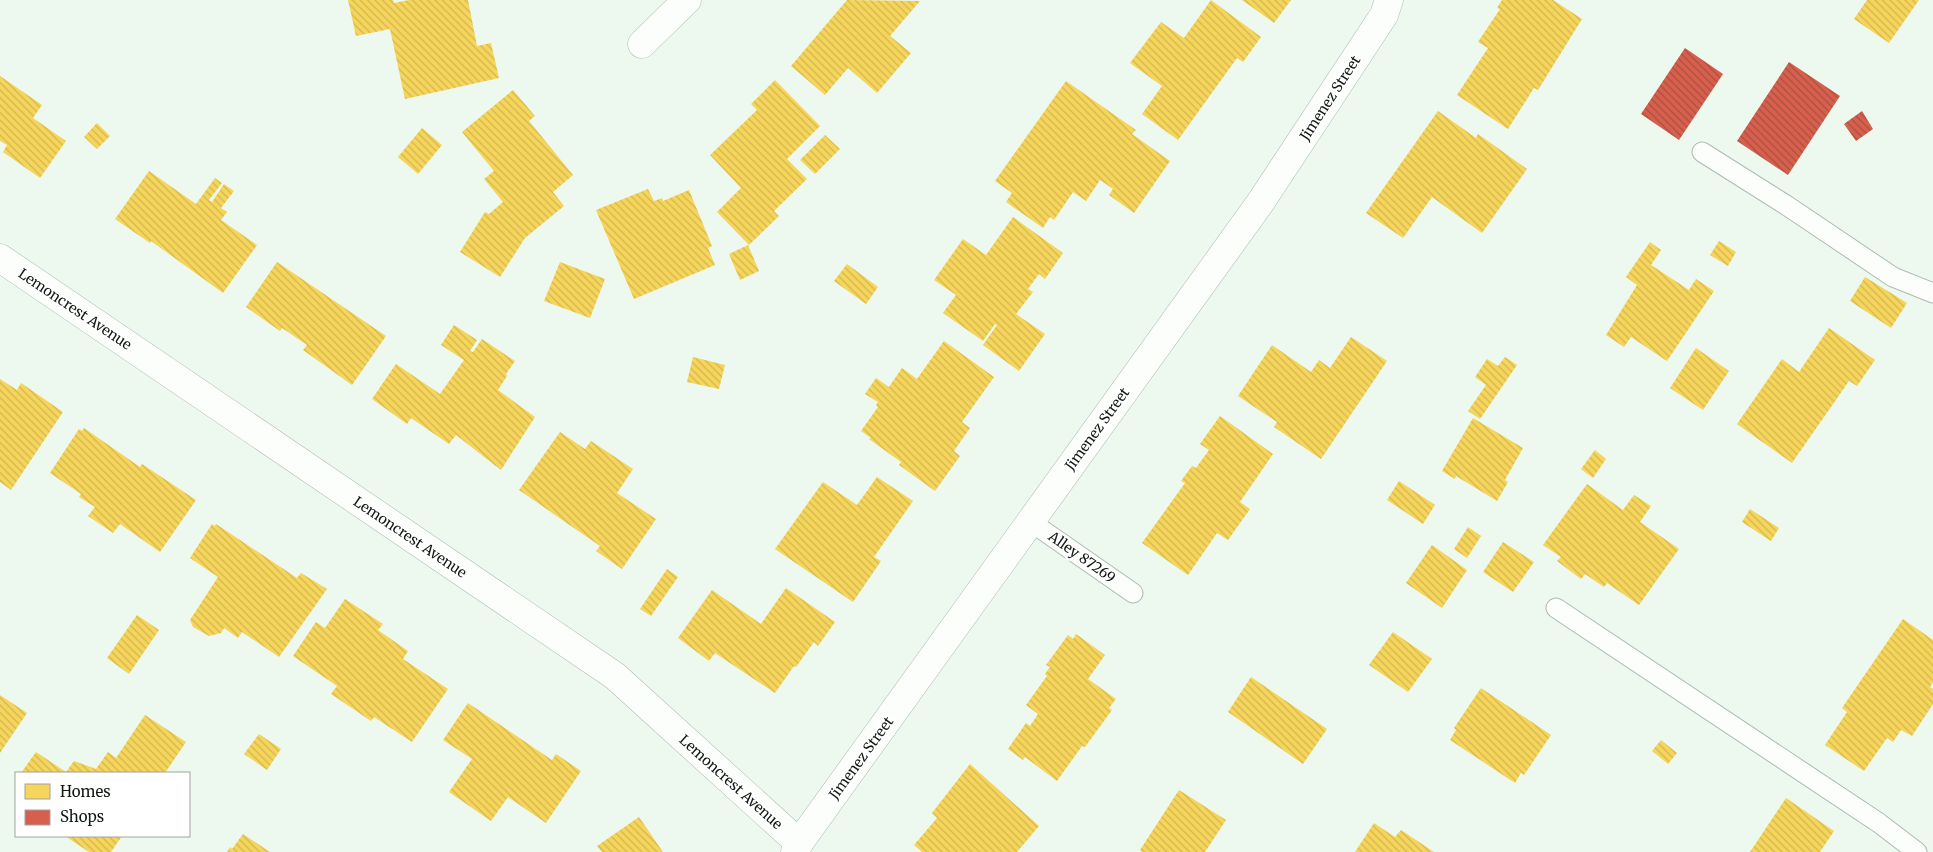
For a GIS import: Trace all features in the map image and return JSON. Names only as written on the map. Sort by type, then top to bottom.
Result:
[{"type":"street","points":[[642,44],[687,0]]},
{"type":"street","name":"Jimenez Street","points":[[797,848],[1260,202],[1384,15],[1389,0]]},
{"type":"street","name":"Lemoncrest Avenue","points":[[0,258],[615,676],[797,848]]},
{"type":"lane","points":[[1702,152],[1786,205],[1892,277],[1933,293]]},
{"type":"lane","name":"Alley 87269","points":[[1031,522],[1133,592]]},
{"type":"lane","points":[[1556,608],[1879,823],[1917,852]]},
{"type":"building: Homes","points":[[348,0],[393,0],[394,3],[409,0],[468,0],[477,46],[491,43],[499,78],[405,99],[390,29],[356,36]]},
{"type":"building: Homes","points":[[847,0],[920,1],[890,36],[911,53],[877,93],[848,68],[825,95],[791,66]]},
{"type":"building: Homes","points":[[1211,0],[1261,37],[1243,62],[1237,58],[1178,140],[1142,114],[1162,86],[1130,63],[1161,22],[1184,38]]},
{"type":"building: Homes","points":[[1242,0],[1291,0],[1274,23]]},
{"type":"building: Homes","points":[[1502,0],[1553,0],[1582,19],[1538,90],[1534,88],[1508,129],[1457,95],[1488,48],[1478,42],[1500,9],[1497,8]]},
{"type":"building: Homes","points":[[1867,0],[1919,0],[1889,43],[1854,19]]},
{"type":"building: Homes","points":[[0,76],[42,105],[33,118],[66,141],[40,178],[3,152],[7,145],[0,141]]},
{"type":"building: Homes","points":[[775,80],[820,126],[787,159],[807,179],[774,211],[779,216],[749,245],[717,212],[741,188],[710,155],[757,110],[751,104]]},
{"type":"building: Homes","points":[[1066,81],[1136,130],[1132,134],[1170,161],[1134,213],[1109,195],[1113,189],[1100,180],[1086,201],[1073,192],[1054,220],[1050,217],[1043,228],[1006,202],[1012,193],[995,181]]},
{"type":"building: Homes","points":[[513,90],[535,116],[529,121],[573,175],[553,192],[564,206],[525,238],[500,277],[460,252],[485,212],[489,214],[503,202],[484,179],[494,171],[462,132]]},
{"type":"building: Homes","points":[[1438,111],[1476,138],[1478,134],[1527,169],[1482,233],[1432,197],[1403,238],[1366,213]]},
{"type":"building: Homes","points":[[97,123],[110,136],[97,149],[84,137]]},
{"type":"building: Homes","points":[[422,128],[442,145],[418,174],[398,157]]},
{"type":"building: Homes","points":[[825,135],[840,149],[815,174],[800,160]]},
{"type":"building: Homes","points":[[149,171],[196,204],[215,178],[222,183],[209,200],[212,202],[224,184],[234,191],[221,208],[227,212],[221,220],[257,245],[223,293],[151,241],[150,243],[115,219]]},
{"type":"building: Homes","points":[[648,189],[654,201],[662,198],[663,201],[689,190],[712,246],[708,248],[715,265],[634,299],[596,210]]},
{"type":"building: Homes","points":[[1013,217],[1063,253],[1045,279],[1039,274],[1028,289],[1033,292],[1016,314],[1045,334],[1019,371],[983,345],[997,325],[995,324],[983,341],[943,313],[956,295],[934,280],[963,239],[986,255]]},
{"type":"building: Homes","points":[[1719,241],[1736,252],[1728,266],[1710,255]]},
{"type":"building: Homes","points":[[1650,242],[1661,250],[1651,265],[1689,290],[1696,279],[1714,291],[1667,361],[1631,337],[1624,347],[1606,335],[1637,285],[1626,277]]},
{"type":"building: Homes","points":[[748,245],[759,271],[740,280],[729,254]]},
{"type":"building: Homes","points":[[277,262],[386,336],[352,385],[303,350],[307,345],[282,328],[280,331],[246,307]]},
{"type":"building: Homes","points":[[560,262],[605,279],[590,318],[544,301]]},
{"type":"building: Homes","points":[[847,264],[878,287],[866,304],[834,281]]},
{"type":"building: Homes","points":[[1865,277],[1907,303],[1891,328],[1850,301]]},
{"type":"building: Homes","points":[[454,325],[477,340],[470,351],[473,352],[482,339],[515,361],[498,390],[535,417],[501,470],[456,435],[449,444],[411,418],[407,424],[372,399],[396,364],[440,394],[464,360],[441,345]]},
{"type":"building: Homes","points":[[1829,328],[1875,360],[1857,386],[1849,381],[1792,463],[1737,424],[1782,359],[1799,372]]},
{"type":"building: Homes","points":[[1351,337],[1387,361],[1321,459],[1274,427],[1277,422],[1238,396],[1272,345],[1311,372],[1319,360],[1330,368]]},
{"type":"building: Homes","points":[[944,341],[994,377],[962,422],[970,428],[954,451],[960,456],[935,491],[899,465],[901,462],[861,431],[878,407],[876,405],[878,402],[865,394],[876,378],[889,387],[902,368],[917,379]]},
{"type":"building: Homes","points":[[1696,348],[1729,371],[1703,410],[1670,388]]},
{"type":"building: Homes","points":[[693,357],[725,365],[719,389],[687,382]]},
{"type":"building: Homes","points":[[1505,357],[1517,365],[1480,419],[1468,411],[1486,385],[1475,377],[1487,359],[1498,366]]},
{"type":"building: Homes","points":[[0,379],[17,390],[21,383],[63,412],[11,490],[0,482]]},
{"type":"building: Homes","points":[[1220,416],[1273,454],[1240,502],[1250,509],[1228,540],[1217,533],[1188,575],[1142,543],[1185,483],[1181,481],[1192,466],[1196,468],[1209,450],[1200,444]]},
{"type":"building: Homes","points":[[1473,418],[1523,448],[1505,480],[1508,482],[1497,501],[1456,476],[1455,479],[1442,471]]},
{"type":"building: Homes","points":[[84,428],[140,467],[142,464],[196,500],[160,552],[120,524],[113,533],[88,516],[95,507],[79,497],[81,494],[50,473],[79,429],[82,431]]},
{"type":"building: Homes","points":[[560,432],[585,449],[591,441],[633,469],[617,493],[656,519],[622,569],[596,551],[600,546],[519,490]]},
{"type":"building: Homes","points":[[1595,450],[1606,459],[1593,478],[1581,469]]},
{"type":"building: Homes","points":[[877,477],[913,501],[874,557],[881,561],[853,602],[775,549],[823,482],[857,505]]},
{"type":"building: Homes","points":[[1399,481],[1435,505],[1423,524],[1387,500]]},
{"type":"building: Homes","points":[[1587,484],[1623,510],[1634,495],[1651,506],[1640,522],[1679,549],[1639,605],[1607,583],[1604,587],[1585,574],[1581,579],[1557,561],[1561,557],[1543,545]]},
{"type":"building: Homes","points":[[1750,509],[1779,528],[1771,541],[1742,522]]},
{"type":"building: Homes","points":[[212,524],[215,526],[216,524],[297,578],[301,573],[327,589],[279,657],[242,632],[238,638],[224,628],[221,633],[209,636],[193,627],[190,620],[218,577],[190,558]]},
{"type":"building: Homes","points":[[1468,527],[1481,536],[1467,558],[1454,549]]},
{"type":"building: Homes","points":[[1503,542],[1534,562],[1513,592],[1483,572]]},
{"type":"building: Homes","points":[[1432,545],[1467,570],[1442,608],[1406,583]]},
{"type":"building: Homes","points":[[667,569],[678,577],[651,616],[640,609]]},
{"type":"building: Homes","points":[[786,588],[835,622],[818,646],[814,642],[775,693],[715,653],[709,661],[678,638],[712,590],[761,624]]},
{"type":"building: Homes","points":[[345,599],[383,624],[378,630],[408,651],[403,659],[448,689],[412,742],[374,717],[371,721],[331,694],[337,686],[293,656],[316,622],[325,628]]},
{"type":"building: Homes","points":[[137,615],[159,630],[129,674],[107,658]]},
{"type":"building: Homes","points":[[1903,619],[1933,640],[1933,682],[1930,687],[1933,689],[1933,704],[1912,736],[1901,730],[1893,742],[1887,738],[1864,771],[1825,745],[1847,712],[1842,708]]},
{"type":"building: Homes","points":[[1393,632],[1432,659],[1408,692],[1369,665]]},
{"type":"building: Homes","points":[[1076,634],[1105,655],[1088,679],[1116,699],[1109,708],[1112,710],[1085,747],[1082,746],[1057,781],[1025,757],[1023,760],[1008,749],[1026,723],[1030,726],[1038,714],[1026,705],[1047,676],[1045,674],[1050,667],[1046,665],[1068,635],[1073,639]]},
{"type":"building: Homes","points":[[1251,677],[1327,729],[1303,764],[1228,712]]},
{"type":"building: Homes","points":[[1481,688],[1551,735],[1524,775],[1521,773],[1515,783],[1450,740],[1456,730],[1454,728]]},
{"type":"building: Homes","points":[[0,695],[27,713],[0,753]]},
{"type":"building: Homes","points":[[468,703],[552,760],[556,754],[581,771],[546,823],[508,797],[491,821],[449,792],[472,759],[443,740]]},
{"type":"building: Homes","points":[[145,715],[186,742],[166,772],[66,772],[74,761],[96,769],[108,752],[116,758]]},
{"type":"building: Homes","points":[[259,734],[281,749],[267,770],[244,754]]},
{"type":"building: Homes","points":[[1661,740],[1677,753],[1668,764],[1652,751]]},
{"type":"building: Homes","points":[[36,752],[66,772],[22,772]]},
{"type":"building: Homes","points":[[970,764],[1039,826],[1017,852],[922,852],[914,845],[937,818],[932,813]]},
{"type":"building: Homes","points":[[1179,790],[1226,820],[1205,852],[1142,852],[1140,850]]},
{"type":"building: Homes","points":[[1786,798],[1834,831],[1820,852],[1750,852]]},
{"type":"building: Homes","points":[[639,817],[663,852],[602,852],[597,846]]},
{"type":"building: Homes","points":[[1374,823],[1395,837],[1401,830],[1434,852],[1355,852]]},
{"type":"building: Homes","points":[[243,834],[270,852],[227,852],[230,847],[232,849]]},
{"type":"building: Homes","points":[[66,837],[121,837],[111,852],[89,852]]},
{"type":"building: Shops","points":[[1685,48],[1723,74],[1679,140],[1641,114]]},
{"type":"building: Shops","points":[[1789,62],[1840,96],[1788,175],[1737,141]]},
{"type":"building: Shops","points":[[1862,111],[1873,129],[1856,141],[1844,124]]}]
